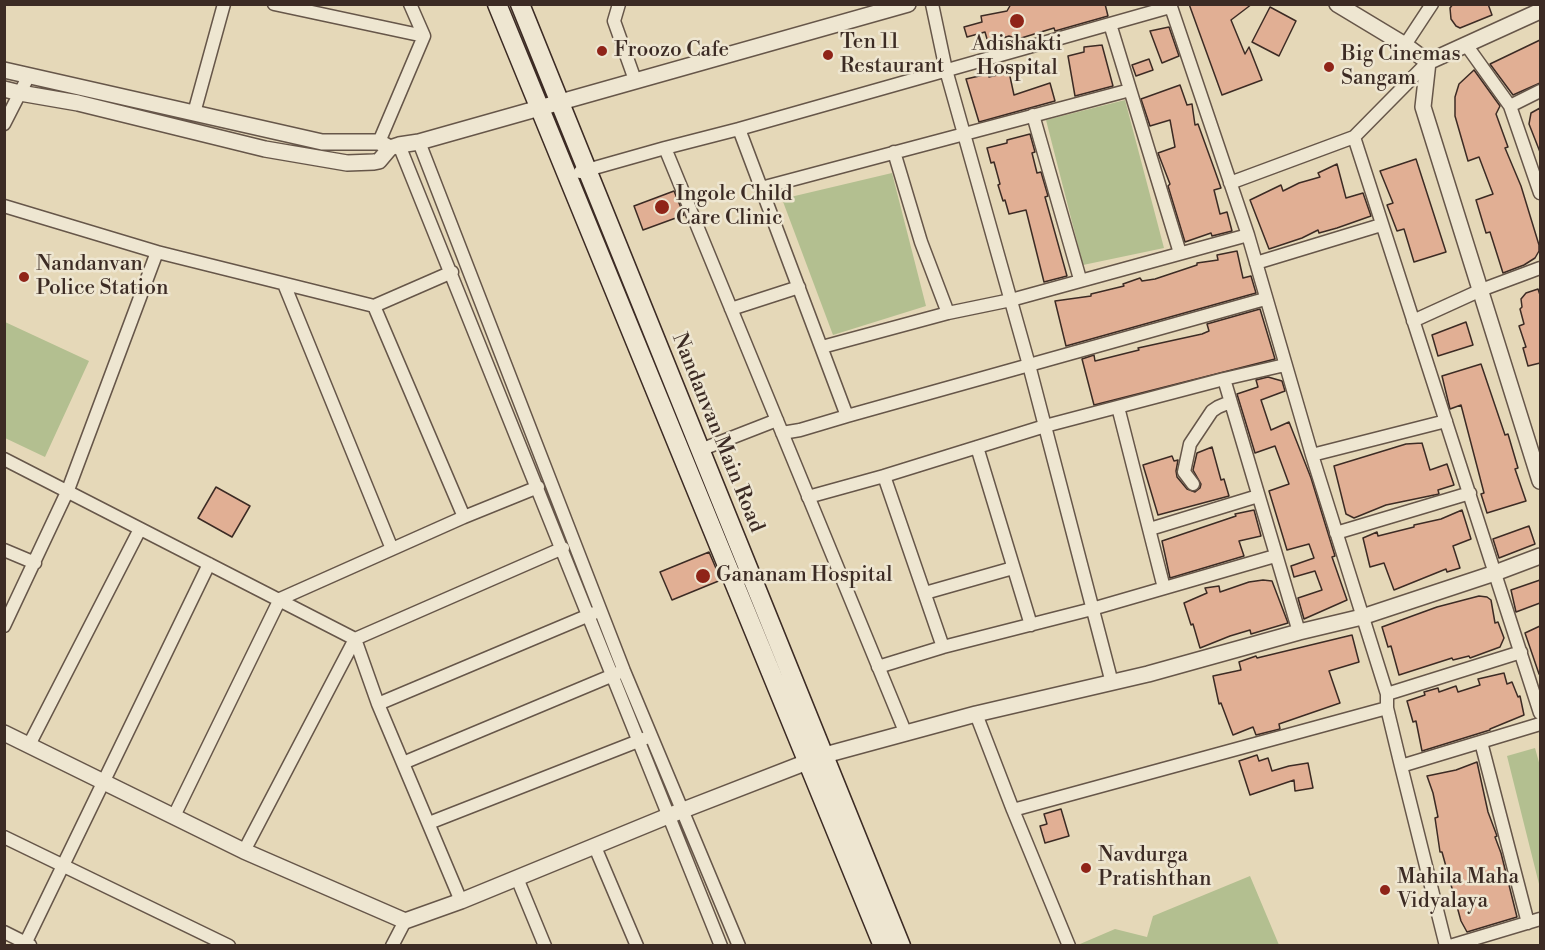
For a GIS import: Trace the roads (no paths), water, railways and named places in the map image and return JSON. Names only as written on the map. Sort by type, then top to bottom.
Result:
[{"type":"main road","points":[[497,4],[567,176],[816,758],[883,945]]},
{"type":"main road","name":"Nandanvan Main Road","points":[[520,4],[700,450],[816,758],[901,945]]},
{"type":"street","points":[[194,113],[224,4]]},
{"type":"street","points":[[274,4],[323,10],[424,36]]},
{"type":"street","points":[[12,91],[78,103],[265,149],[347,163],[375,162],[379,161],[390,145],[424,36],[410,4]]},
{"type":"street","points":[[619,4],[614,21],[635,80]]},
{"type":"street","points":[[4,70],[322,142],[390,145],[419,141],[908,4]]},
{"type":"street","points":[[932,4],[946,70],[1029,365],[1112,682]]},
{"type":"street","points":[[1337,4],[1405,45],[1428,62]]},
{"type":"street","points":[[1405,45],[1432,4]]},
{"type":"street","points":[[567,176],[1170,6],[1248,235],[1265,299],[1387,694],[1387,708],[1401,766],[1448,945],[1540,920]]},
{"type":"street","points":[[1230,183],[1354,137],[1428,62],[1540,11]]},
{"type":"street","points":[[1110,24],[1180,253]]},
{"type":"street","points":[[1467,45],[1510,106],[1540,188]]},
{"type":"street","points":[[1428,62],[1423,107],[1540,481]]},
{"type":"street","points":[[4,124],[12,91],[28,76]]},
{"type":"street","points":[[761,188],[964,132],[1130,90]]},
{"type":"street","points":[[1510,106],[1540,92]]},
{"type":"street","points":[[1033,115],[1080,279]]},
{"type":"street","points":[[739,129],[847,416]]},
{"type":"street","points":[[1354,137],[1540,713]]},
{"type":"street","points":[[419,141],[624,671],[652,735],[675,813],[721,945]]},
{"type":"street","points":[[390,145],[452,272],[638,741],[739,945]]},
{"type":"street","points":[[665,148],[906,734]]},
{"type":"street","points":[[894,152],[921,242],[948,313]]},
{"type":"street","points":[[4,206],[157,252],[374,306],[452,272]]},
{"type":"street","points":[[1256,263],[1381,225]]},
{"type":"street","points":[[822,347],[948,313],[1011,300],[1080,279],[1248,235]]},
{"type":"street","points":[[4,626],[68,490],[157,252]]},
{"type":"street","points":[[1413,321],[1481,290],[1540,268]]},
{"type":"street","points":[[284,284],[392,549]]},
{"type":"street","points":[[731,309],[799,287]]},
{"type":"street","points":[[782,433],[800,430],[1265,299]]},
{"type":"street","points":[[374,306],[464,517]]},
{"type":"street","points":[[808,497],[1045,426],[1285,365]]},
{"type":"street","points":[[1224,379],[1299,632]]},
{"type":"street","points":[[1193,484],[1184,472],[1190,444],[1212,411],[1230,402]]},
{"type":"street","points":[[1118,407],[1164,588]]},
{"type":"street","points":[[700,450],[777,420]]},
{"type":"street","points":[[1312,454],[1446,421]]},
{"type":"street","points":[[977,447],[1031,625]]},
{"type":"street","points":[[4,459],[355,639],[378,704],[461,901]]},
{"type":"street","points":[[884,476],[943,647]]},
{"type":"street","points":[[174,816],[279,599],[464,517],[538,487]]},
{"type":"street","points":[[1336,533],[1470,493]]},
{"type":"street","points":[[1150,529],[1258,496]]},
{"type":"street","points":[[29,745],[140,529]]},
{"type":"street","points":[[244,851],[355,639],[563,548]]},
{"type":"street","points":[[4,550],[34,563]]},
{"type":"street","points":[[878,668],[943,647],[1092,609],[1275,556]]},
{"type":"street","points":[[392,945],[405,921],[461,901],[816,758],[976,714],[1112,682],[1362,617],[1540,556]]},
{"type":"street","points":[[4,932],[27,944],[62,865],[209,564]]},
{"type":"street","points":[[924,593],[1013,568]]},
{"type":"street","points":[[378,704],[601,610]]},
{"type":"street","points":[[1387,694],[1521,652]]},
{"type":"street","points":[[403,763],[624,671]]},
{"type":"street","points":[[1013,810],[1387,708]]},
{"type":"street","points":[[976,714],[1069,945]]},
{"type":"street","points":[[1401,766],[1540,724]]},
{"type":"street","points":[[4,733],[244,851],[405,921]]},
{"type":"street","points":[[429,823],[652,735]]},
{"type":"street","points":[[1481,742],[1528,923]]},
{"type":"street","points":[[4,837],[229,945]]},
{"type":"street","points":[[596,847],[637,945]]},
{"type":"street","points":[[517,878],[545,945]]},
{"type":"place","name":"Adishakti Hospital","points":[[1017,21]]},
{"type":"place","name":"Froozo Cafe","points":[[602,51]]},
{"type":"place","name":"Ten 11 Restaurant","points":[[828,55]]},
{"type":"place","name":"Big Cinemas Sangam","points":[[1329,67]]},
{"type":"place","name":"Ingole Child Care Clinic","points":[[662,207]]},
{"type":"place","name":"Nandanvan Police Station","points":[[24,277]]},
{"type":"place","name":"Gananam Hospital","points":[[703,576]]},
{"type":"place","name":"Navdurga Pratishthan","points":[[1086,868]]},
{"type":"place","name":"Mahila Maha Vidyalaya","points":[[1385,890]]}]
